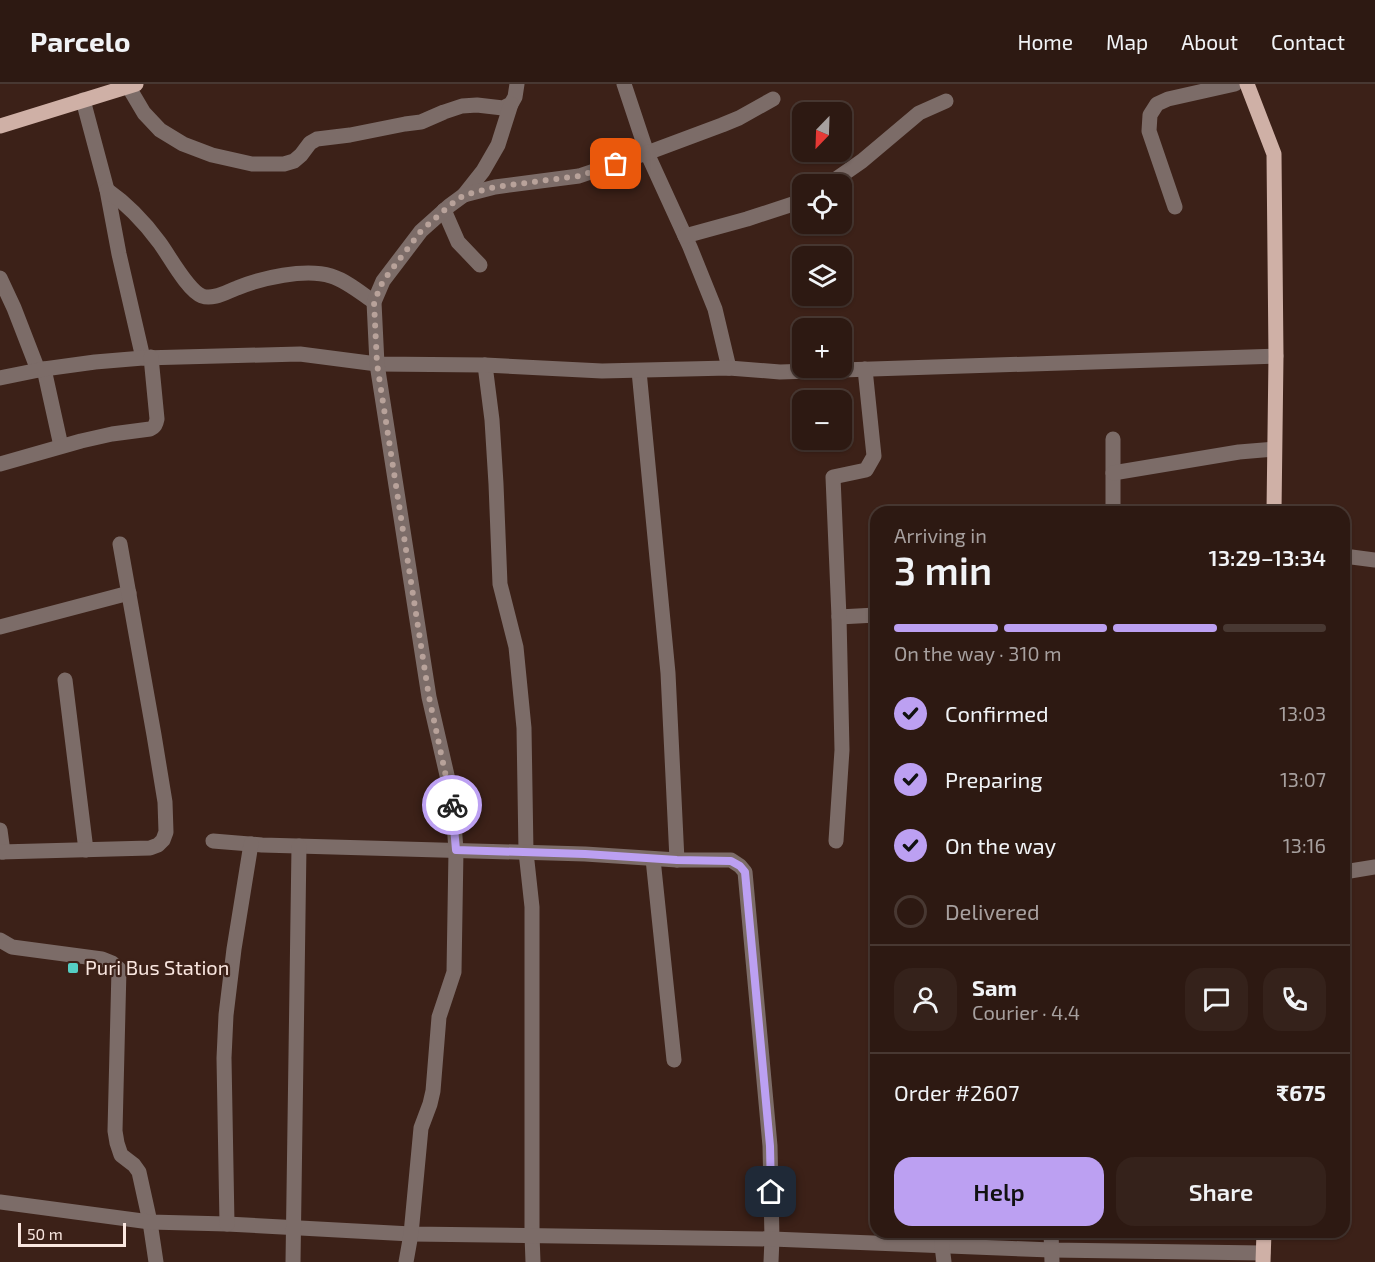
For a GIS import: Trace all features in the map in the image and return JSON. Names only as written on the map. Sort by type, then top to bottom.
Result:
[{"type":"main road","points":[[1247,84],[1274,154],[1276,356],[1274,506]]},
{"type":"main road","points":[[0,126],[132,85]]},
{"type":"main road","points":[[1263,1257],[1264,1238]]},
{"type":"street","points":[[406,1262],[411,1234],[421,1128],[434,1092],[439,1017],[454,972],[456,850],[452,797],[429,697],[377,364],[374,302],[383,281],[421,231],[464,195],[483,171],[498,145],[517,84]]},
{"type":"street","points":[[624,84],[647,153],[715,309],[729,368]]},
{"type":"street","points":[[1175,207],[1149,131],[1150,115],[1157,104],[1168,99],[1235,84]]},
{"type":"street","points":[[132,85],[144,113],[160,130],[183,144],[212,155],[252,164],[284,164],[294,161],[310,143],[317,139],[421,122],[462,106],[503,108],[511,104]]},
{"type":"street","points":[[464,195],[495,187],[579,176],[722,125],[773,99]]},
{"type":"street","points":[[0,464],[112,434],[154,428],[157,419],[147,358],[119,254],[107,190],[83,100]]},
{"type":"street","points":[[844,174],[862,162],[919,113],[946,101]]},
{"type":"street","points":[[107,190],[122,201],[158,241],[188,284],[196,293],[204,297],[212,297],[250,283],[280,276],[315,273],[344,281],[374,302]]},
{"type":"street","points":[[685,236],[792,204]]},
{"type":"street","points":[[444,210],[458,242],[480,265]]},
{"type":"street","points":[[0,278],[41,369],[61,446]]},
{"type":"street","points":[[0,378],[41,369],[94,362],[147,358],[300,354],[377,364],[485,365],[602,371],[729,368],[780,372],[1276,356]]},
{"type":"street","points":[[485,365],[492,420],[500,584],[516,647],[524,728],[526,852],[532,908],[533,1262]]},
{"type":"street","points":[[836,841],[842,750],[833,477],[866,470],[874,456],[865,369]]},
{"type":"street","points":[[639,370],[668,673],[677,860]]},
{"type":"street","points":[[1113,439],[1113,506]]},
{"type":"street","points":[[1113,473],[1239,452],[1275,449]]},
{"type":"street","points":[[0,830],[1,852],[150,848],[163,840],[166,832],[165,802],[120,543]]},
{"type":"street","points":[[1350,557],[1375,560]]},
{"type":"street","points":[[0,627],[129,593]]},
{"type":"street","points":[[839,617],[870,615]]},
{"type":"street","points":[[65,680],[86,850]]},
{"type":"street","points":[[213,841],[299,846],[585,854],[731,861],[740,866],[745,872],[770,1146],[771,1262]]},
{"type":"street","points":[[226,1224],[224,1058],[226,1015],[251,844]]},
{"type":"street","points":[[293,1262],[299,846]]},
{"type":"street","points":[[653,859],[674,1060]]},
{"type":"street","points":[[1350,871],[1375,867]]},
{"type":"street","points":[[0,940],[12,947],[102,959],[119,969],[115,1131],[121,1155],[139,1172],[156,1262]]},
{"type":"street","points":[[0,1202],[150,1222],[411,1234],[943,1239],[1051,1256],[1263,1257]]},
{"type":"street","points":[[1051,1238],[1051,1256]]},
{"type":"street","points":[[943,1239],[944,1262]]},
{"type":"way so far","points":[[452,805],[429,697],[377,364],[374,302],[383,281],[421,231],[464,195],[495,187],[579,176],[616,164]]},
{"type":"place","name":"Puri Bus Station","points":[[73,968]]},
{"type":"route","points":[[452,805],[456,850],[731,861],[745,872],[770,1146],[771,1192]]}]
